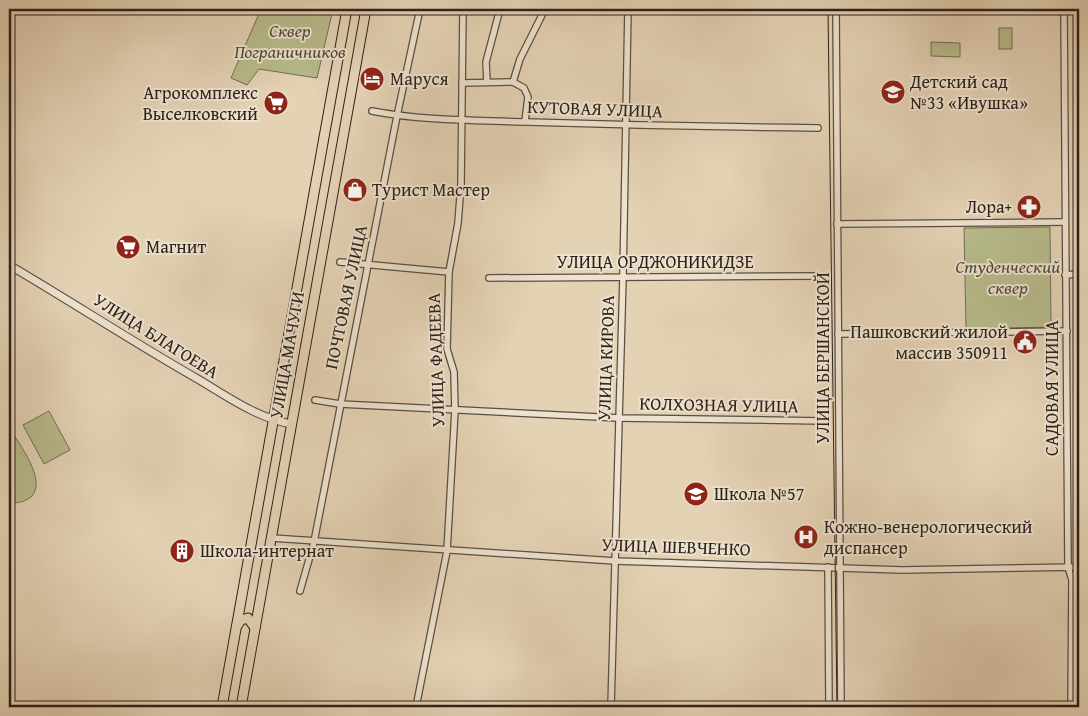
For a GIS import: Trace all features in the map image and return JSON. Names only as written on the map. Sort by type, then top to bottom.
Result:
[{"type":"main road","name":"УЛИЦА МАЧУГИ","points":[[222,707],[347,9]]},
{"type":"main road","name":"УЛИЦА МАЧУГИ","points":[[242,707],[366,9]]},
{"type":"main road","points":[[237,626],[241,620],[248,618],[256,628]]},
{"type":"street","name":"ПОЧТОВАЯ УЛИЦА","points":[[300,591],[314,542],[397,116],[420,9]]},
{"type":"street","name":"УЛИЦА ФАДЕЕВА","points":[[416,707],[447,551],[455,410],[454,372],[447,349],[449,272],[458,223],[463,120],[462,9]]},
{"type":"street","points":[[487,82],[486,62],[500,9]]},
{"type":"street","points":[[513,82],[520,59],[545,9]]},
{"type":"street","name":"УЛИЦА КИРОВА","points":[[612,707],[628,9]]},
{"type":"street","name":"УЛИЦА БЕРШАНСКОЙ","points":[[836,9],[840,707]]},
{"type":"street","name":"САДОВАЯ УЛИЦА","points":[[1064,9],[1065,274],[1068,331],[1068,567],[1072,580],[1071,707]]},
{"type":"street","points":[[462,83],[513,82],[524,88],[528,97],[525,122]]},
{"type":"street","name":"КУТОВАЯ УЛИЦА","points":[[372,111],[397,116],[463,120],[626,126],[818,128]]},
{"type":"street","points":[[837,224],[1065,222]]},
{"type":"street","points":[[340,262],[449,272]]},
{"type":"street","name":"УЛИЦА БЛАГОЕВА","points":[[9,265],[86,310],[130,340],[262,417],[272,421],[292,424]]},
{"type":"street","points":[[1065,274],[1079,274]]},
{"type":"street","name":"УЛИЦА ОРДЖОНИКИДЗЕ","points":[[489,278],[821,276]]},
{"type":"street","points":[[838,334],[1068,331]]},
{"type":"street","name":"КОЛХОЗНАЯ УЛИЦА","points":[[315,400],[340,404],[619,418],[824,421]]},
{"type":"street","name":"УЛИЦА ШЕВЧЕНКО","points":[[272,538],[615,561],[902,570],[1079,567]]},
{"type":"street","points":[[828,567],[829,707]]},
{"type":"green space","name":"Сквер Пограничников","points":[[261,9],[333,9],[317,78],[259,69],[247,85],[231,78]]},
{"type":"green space","points":[[999,28],[1012,28],[1012,49],[999,49]]},
{"type":"green space","points":[[931,42],[960,43],[960,57],[931,56]]},
{"type":"green space","name":"Студенческий сквер","points":[[1050,227],[1051,327],[966,329],[964,228]]},
{"type":"green space","points":[[49,411],[70,450],[44,464],[23,425]]},
{"type":"green space","points":[[9,427],[30,462],[36,481],[35,490],[31,497],[18,503],[9,502]]},
{"type":"tram line","points":[[828,9],[837,707]]},
{"type":"place","name":"Маруся","points":[[372,79]]},
{"type":"place","name":"Детский сад №33 «Ивушка»","points":[[893,92]]},
{"type":"place","name":"Агрокомплекс Выселковский","points":[[276,103]]},
{"type":"place","name":"Турист Мастер","points":[[355,190]]},
{"type":"place","name":"Лора+","points":[[1029,207]]},
{"type":"place","name":"Магнит","points":[[128,247]]},
{"type":"place","name":"Пашковский жилой массив 350911","points":[[1025,342]]},
{"type":"place","name":"Школа №57","points":[[696,494]]},
{"type":"place","name":"Кожно-венерологический диспансер","points":[[806,537]]},
{"type":"place","name":"Школа-интернат","points":[[182,551]]}]
